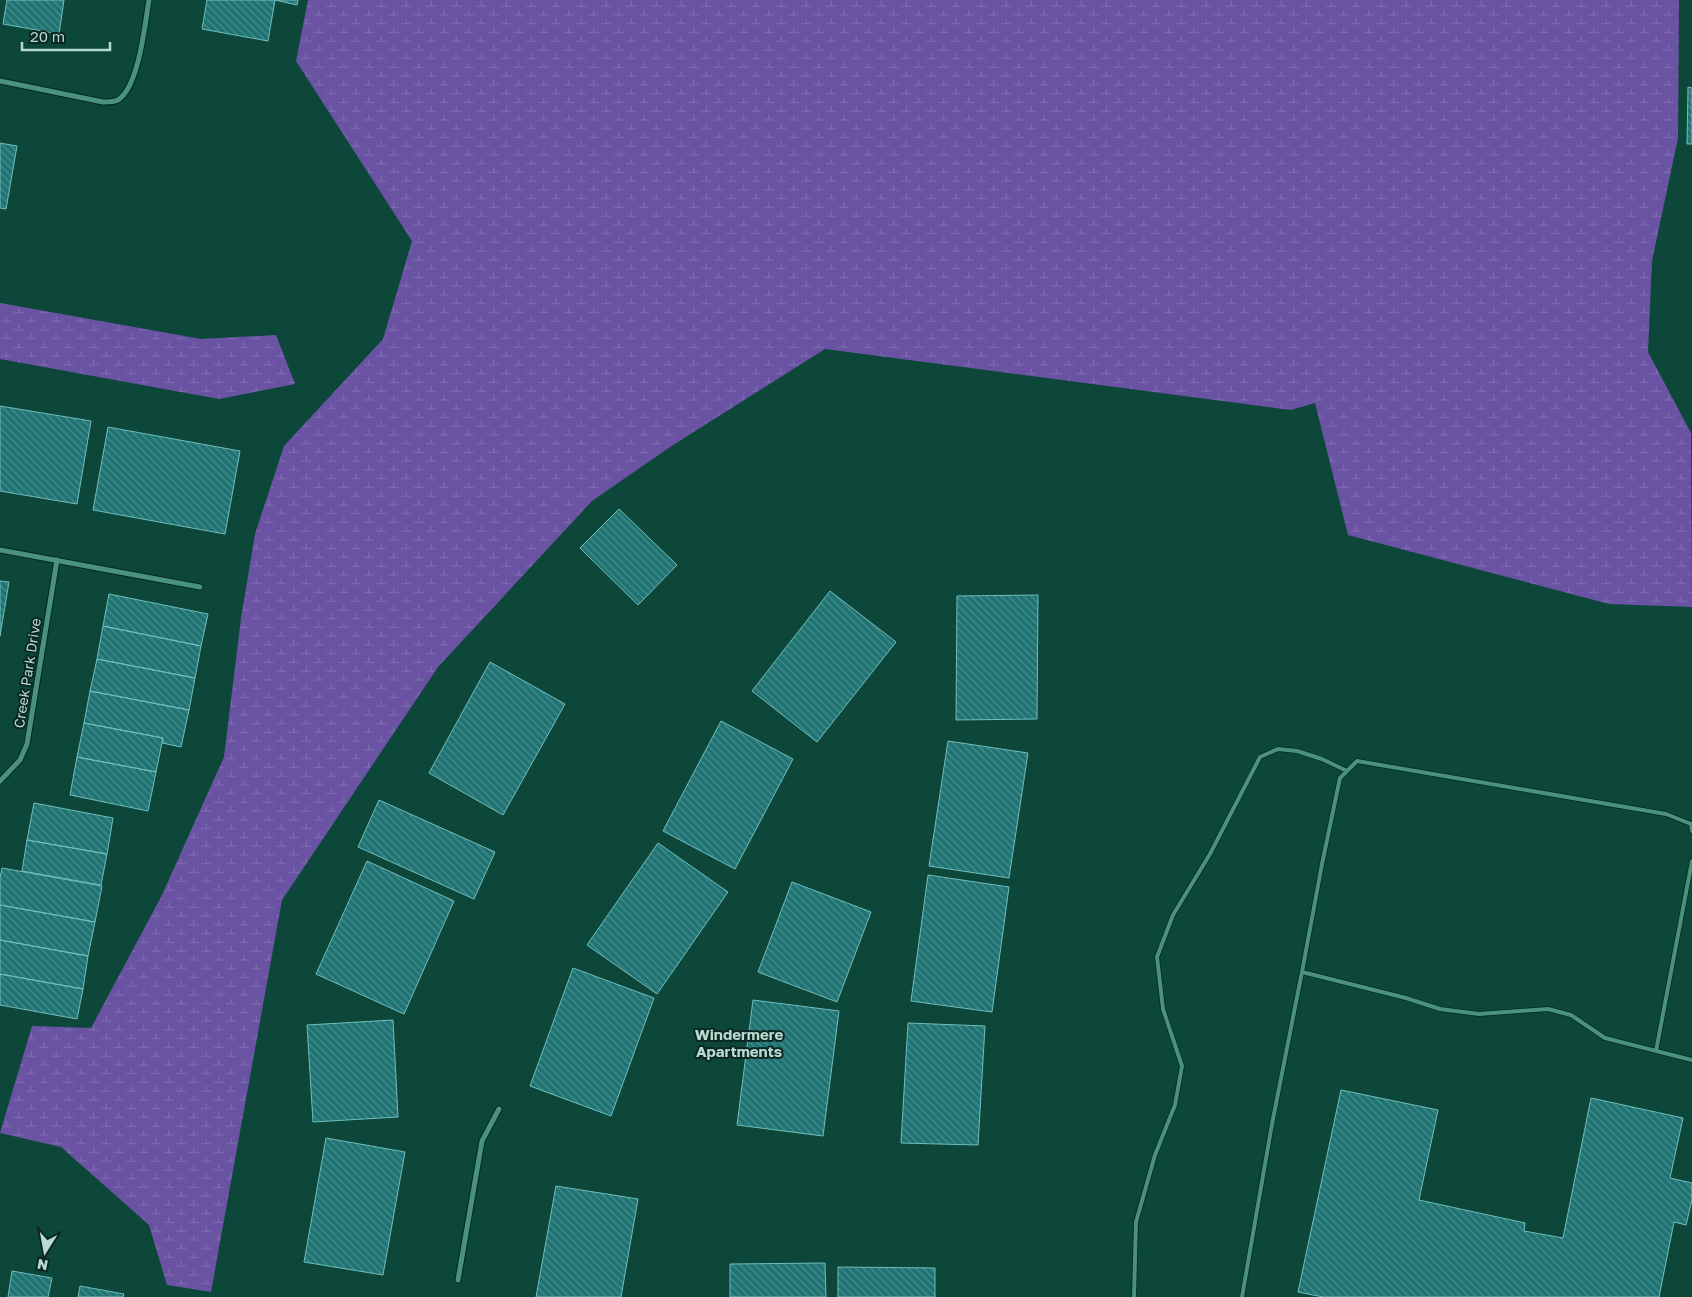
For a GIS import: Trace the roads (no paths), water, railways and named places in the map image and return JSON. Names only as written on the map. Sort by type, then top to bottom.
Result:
[{"type":"street","points":[[0,81],[103,102],[118,101],[127,91],[134,77],[149,0]]},
{"type":"street","points":[[0,550],[200,587]]},
{"type":"street","name":"Creek Park Drive","points":[[0,781],[20,760],[27,744],[56,560]]},
{"type":"street","points":[[458,1280],[482,1141],[499,1109]]},
{"type":"lane","points":[[1134,1297],[1136,1222],[1155,1155],[1175,1105],[1182,1066],[1163,1009],[1157,957],[1173,915],[1210,854],[1260,757],[1278,749],[1297,751],[1322,759],[1347,771]]},
{"type":"lane","points":[[1242,1297],[1274,1114],[1340,778],[1357,761],[1666,814],[1691,824],[1692,831]]},
{"type":"lane","points":[[1656,1051],[1692,861]]},
{"type":"lane","points":[[1302,972],[1406,998],[1440,1009],[1479,1014],[1548,1009],[1571,1015],[1605,1038],[1692,1060]]},
{"type":"district","name":"Windermere Apartments","points":[[739,1042]]}]
